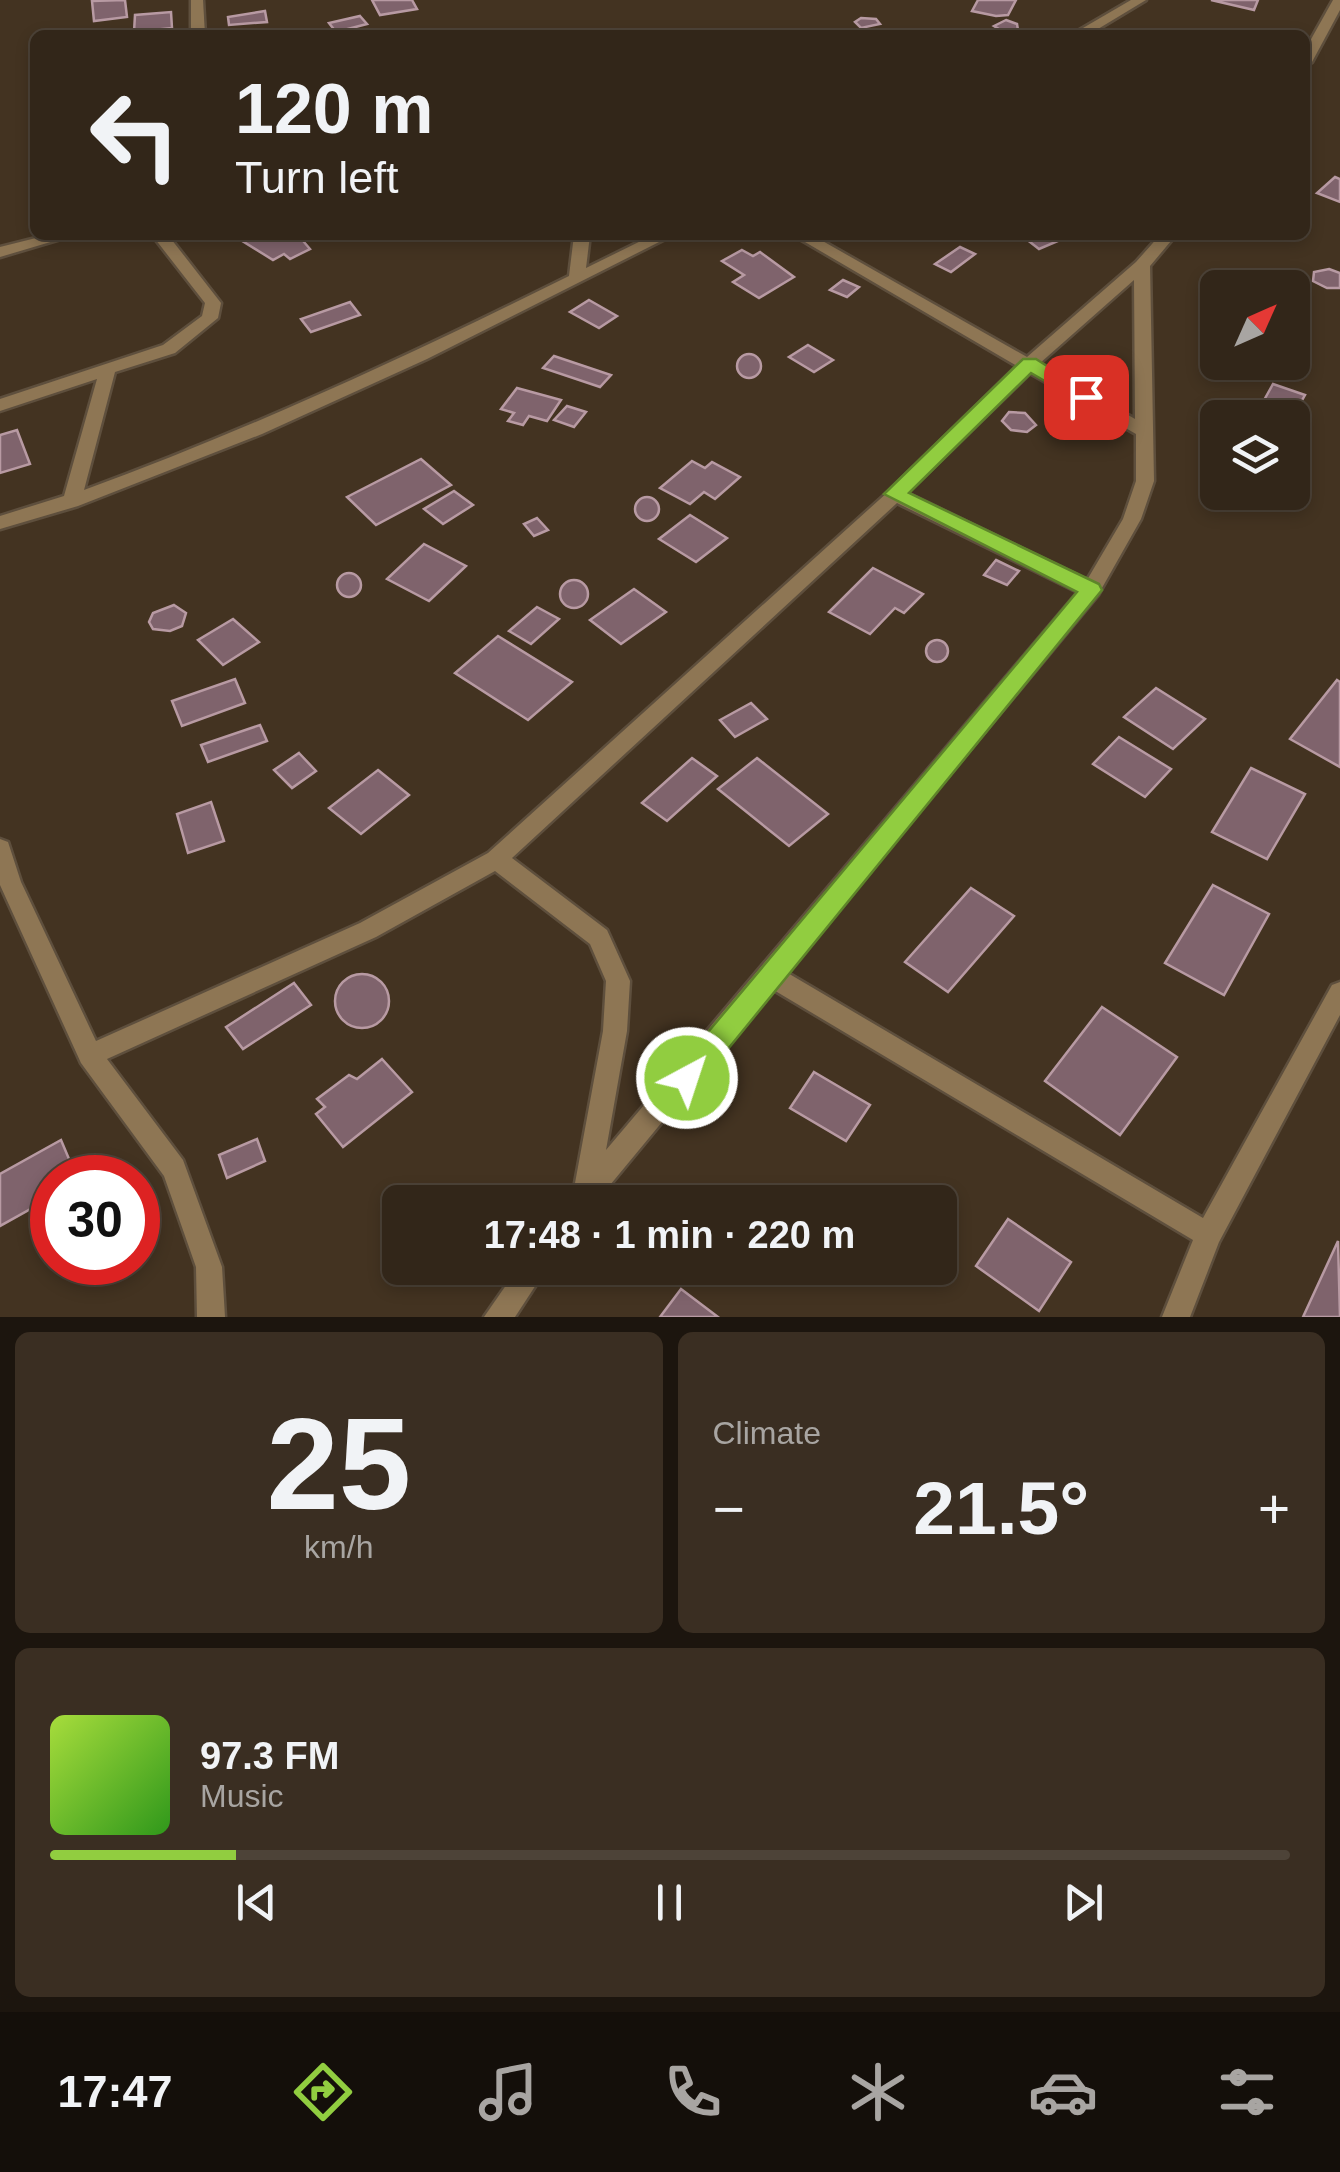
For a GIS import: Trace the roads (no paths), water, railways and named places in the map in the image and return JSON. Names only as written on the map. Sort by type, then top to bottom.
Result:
[{"type":"street","points":[[197,0],[198,30]]},
{"type":"street","points":[[1087,30],[1140,0]]},
{"type":"street","points":[[1310,53],[1339,0]]},
{"type":"street","points":[[0,252],[47,240]]},
{"type":"street","points":[[0,405],[169,349],[210,318],[213,303],[164,240]]},
{"type":"street","points":[[577,278],[581,240]]},
{"type":"street","points":[[0,523],[72,502],[253,432],[420,358],[656,240]]},
{"type":"street","points":[[810,240],[1142,430]]},
{"type":"street","points":[[90,1055],[368,930],[496,859],[1142,265],[1164,240]]},
{"type":"street","points":[[594,1185],[1091,590],[1132,519],[1145,481],[1142,265]]},
{"type":"street","points":[[72,502],[108,372]]},
{"type":"street","points":[[894,494],[1091,590]]},
{"type":"street","points":[[0,848],[10,882],[90,1055],[174,1169],[209,1267],[212,1317]]},
{"type":"street","points":[[496,859],[599,937],[618,980],[616,1032],[586,1185]]},
{"type":"street","points":[[771,976],[1208,1235]]},
{"type":"street","points":[[1176,1317],[1208,1235],[1340,992]]},
{"type":"street","points":[[498,1317],[522,1285]]}]
